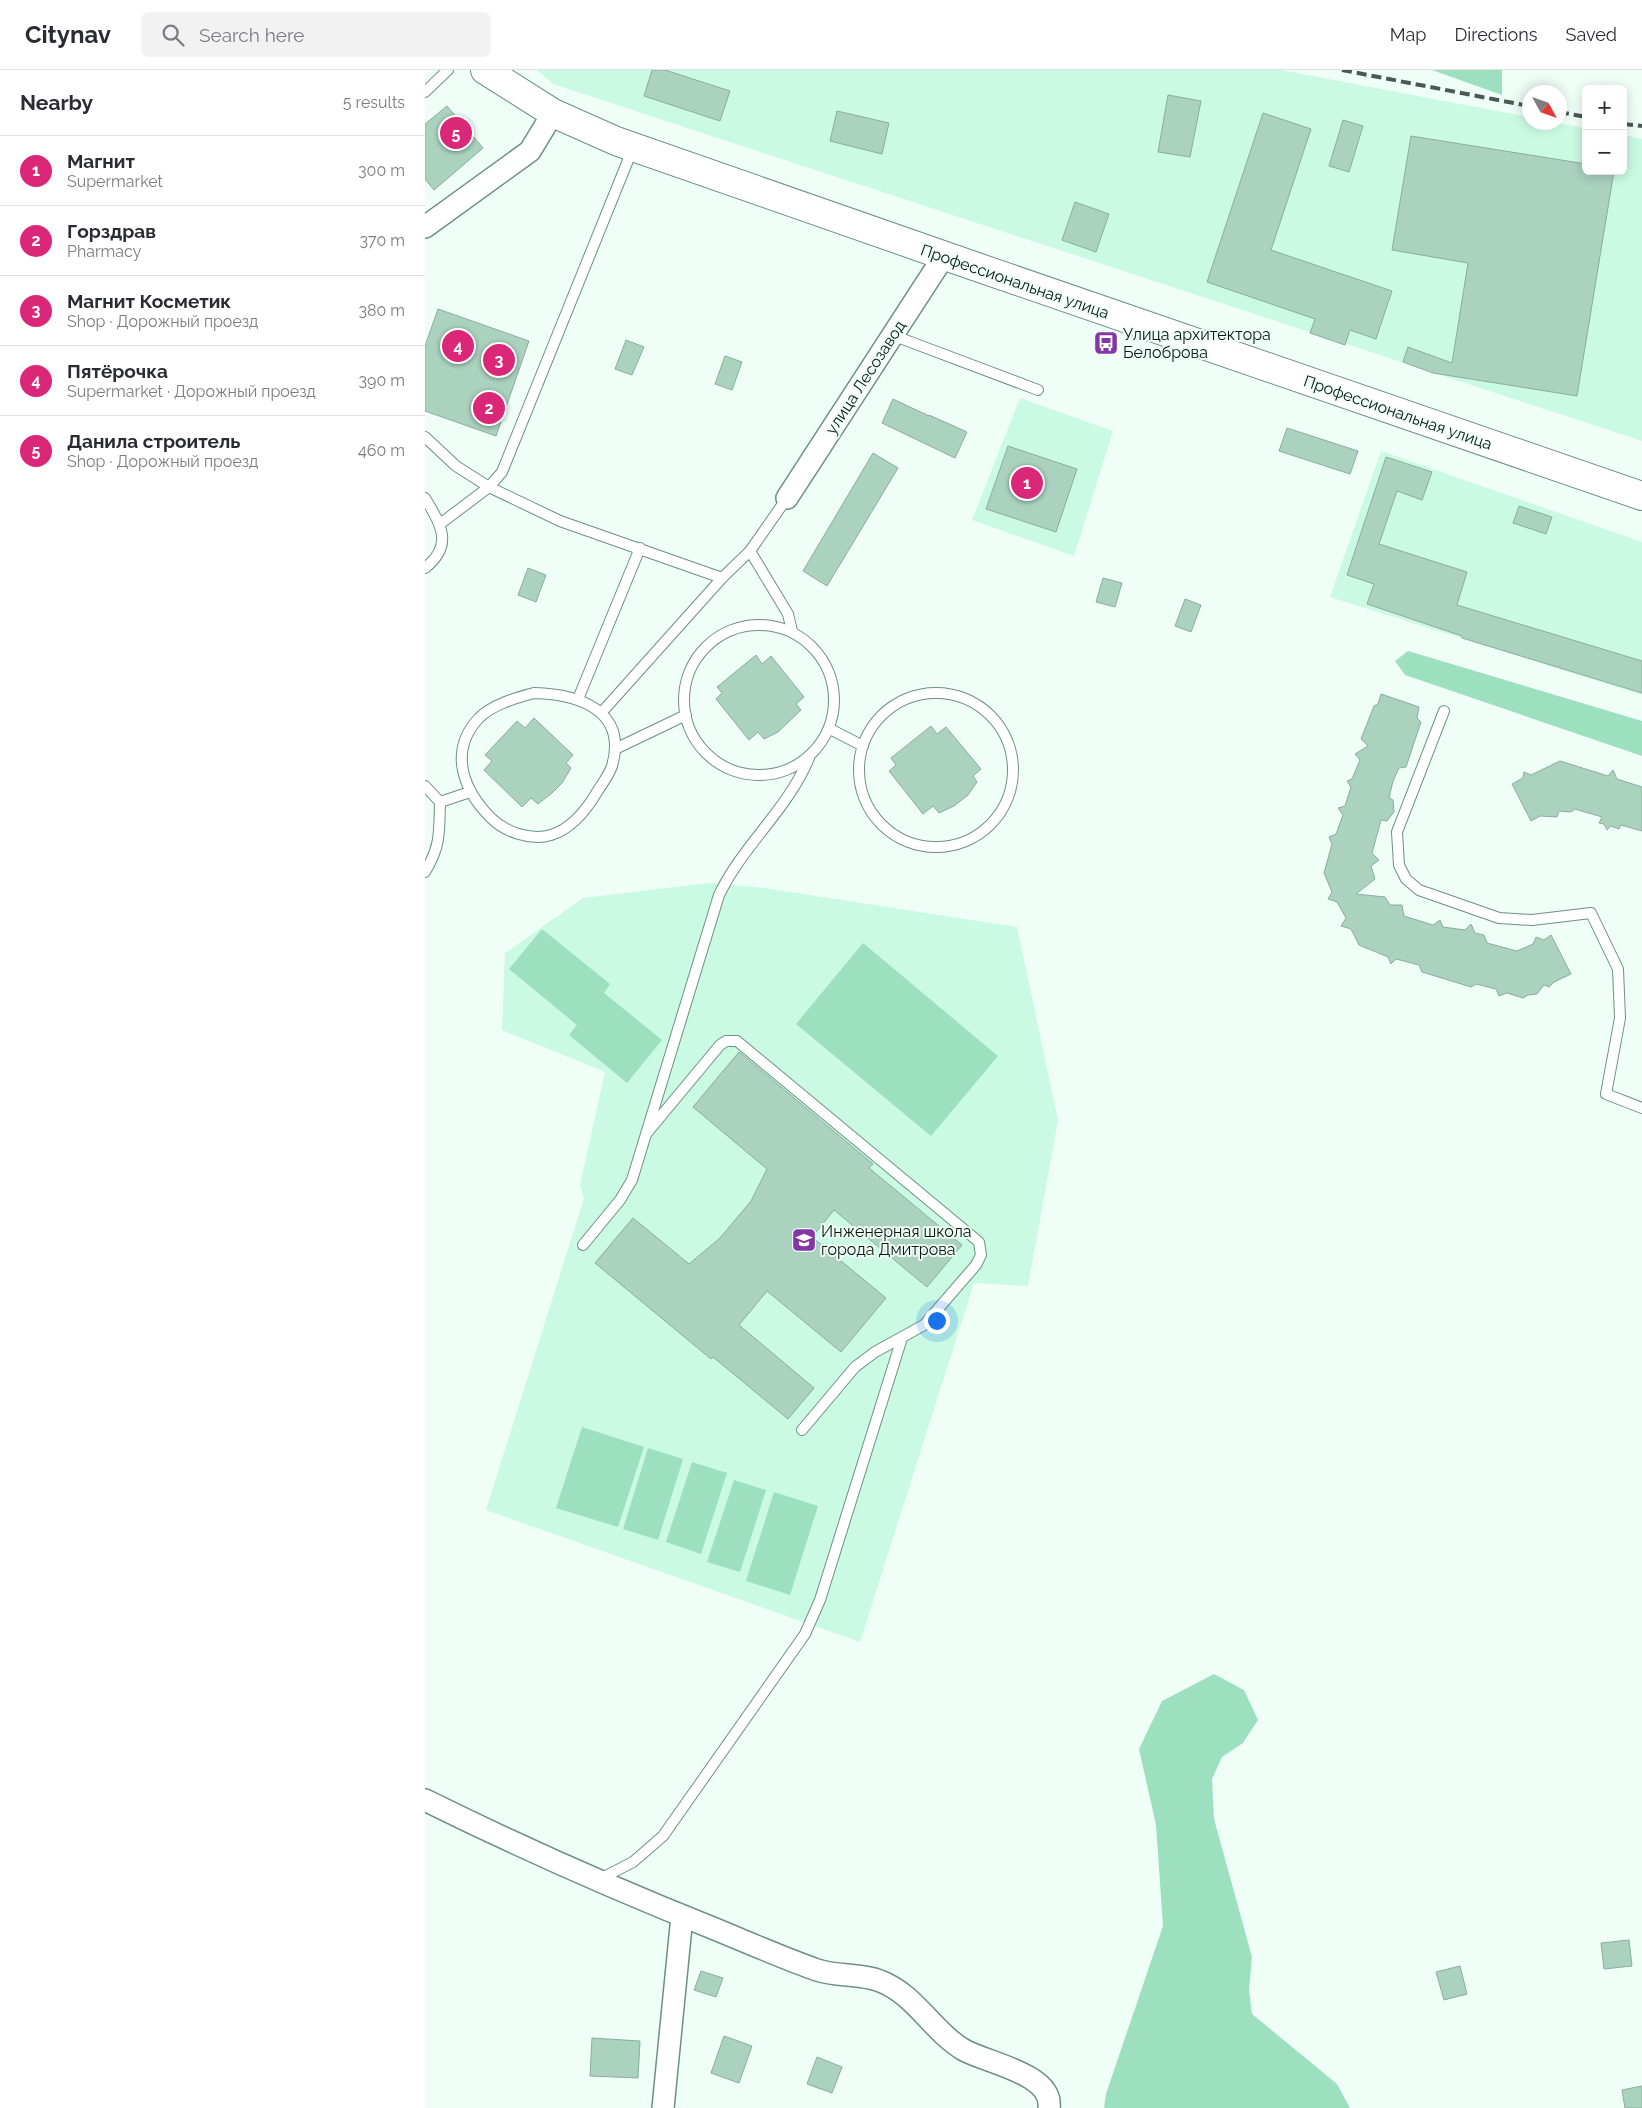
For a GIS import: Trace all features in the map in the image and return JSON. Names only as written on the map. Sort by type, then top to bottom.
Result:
[{"type":"main road","name":"Профессиональная улица","points":[[487,70],[553,113],[633,147],[943,256],[1642,496]]},
{"type":"street","points":[[425,227],[530,151],[553,113]]},
{"type":"street","name":"улица Лесозавод","points":[[787,498],[943,256]]},
{"type":"street","points":[[425,1800],[548,1859],[819,1971],[879,1980],[898,1990],[948,2039],[959,2047],[1033,2078],[1044,2089],[1050,2102],[1049,2108]]},
{"type":"street","points":[[663,2108],[682,1916]]},
{"type":"lane","points":[[425,92],[445,71]]},
{"type":"lane","points":[[440,524],[489,487],[502,472],[633,147]]},
{"type":"lane","points":[[892,335],[1039,390]]},
{"type":"lane","points":[[425,437],[456,466],[489,487],[560,521],[722,578]]},
{"type":"lane","points":[[425,498],[440,524],[443,541],[437,558],[425,568]]},
{"type":"lane","points":[[602,712],[722,578],[750,551],[787,498]]},
{"type":"lane","points":[[578,699],[640,548]]},
{"type":"lane","points":[[750,551],[789,614],[792,631]]},
{"type":"lane","points":[[583,1246],[611,1212],[626,1190],[635,1170],[719,895],[737,864],[793,790],[809,758],[830,729],[836,701],[832,677],[813,646],[792,631],[763,624],[734,628],[704,648],[687,677],[683,703],[689,730],[704,752],[730,771],[756,776],[782,773],[809,758]]},
{"type":"lane","points":[[928,691],[965,697],[991,714],[1010,744],[1013,783],[1004,808],[994,822],[973,839],[948,847],[920,846],[906,842],[883,827],[862,795],[858,762],[863,746],[867,733],[877,718],[898,701],[928,691]]},
{"type":"lane","points":[[534,693],[558,694],[578,699],[602,712],[612,730],[615,749],[611,767],[589,806],[568,826],[551,835],[531,837],[513,832],[494,820],[477,804],[470,792],[464,780],[461,760],[466,738],[480,718],[507,701],[534,693]]},
{"type":"lane","points":[[1444,711],[1397,832],[1399,865],[1406,879],[1419,890],[1499,918],[1532,920],[1591,913],[1618,969],[1620,1018],[1606,1094],[1642,1108]]},
{"type":"lane","points":[[615,749],[686,715]]},
{"type":"lane","points":[[830,729],[863,746]]},
{"type":"lane","points":[[425,786],[439,802],[439,838],[436,853],[425,872]]},
{"type":"lane","points":[[439,802],[470,792]]},
{"type":"lane","points":[[647,1134],[720,1045],[726,1040],[741,1043],[979,1242],[981,1255],[976,1264],[929,1321],[868,1356],[855,1367],[802,1430]]},
{"type":"lane","points":[[598,1880],[633,1862],[663,1836],[805,1634],[820,1600],[902,1338]]},
{"type":"shaded area","points":[[537,70],[1281,70],[1522,116],[1522,130],[1567,130],[1567,125],[1582,127],[1582,175],[1627,175],[1627,136],[1642,139],[1642,441],[553,84]]},
{"type":"shaded area","points":[[1432,70],[1502,70],[1502,95]]},
{"type":"shaded area","points":[[1020,398],[1113,431],[1074,556],[972,520]]},
{"type":"shaded area","points":[[1381,451],[1642,542],[1642,695],[1330,597]]},
{"type":"shaded area","points":[[1408,651],[1642,721],[1642,756],[1405,675],[1395,661]]},
{"type":"shaded area","name":"Инженерная школа города Дмитрова","points":[[708,883],[764,888],[1017,927],[1058,1120],[1028,1286],[974,1283],[860,1642],[486,1510],[584,1198],[580,1185],[605,1072],[502,1030],[505,953],[583,898]]},
{"type":"shaded area","points":[[542,929],[610,984],[604,993],[662,1040],[627,1083],[569,1035],[577,1025],[509,969]]},
{"type":"shaded area","points":[[863,943],[998,1056],[931,1136],[796,1024]]},
{"type":"shaded area","points":[[582,1427],[644,1447],[618,1527],[556,1508]]},
{"type":"shaded area","points":[[648,1448],[683,1459],[658,1540],[623,1529]]},
{"type":"shaded area","points":[[692,1462],[727,1473],[701,1554],[666,1542]]},
{"type":"shaded area","points":[[734,1480],[766,1490],[740,1572],[707,1562]]},
{"type":"shaded area","points":[[774,1492],[818,1506],[790,1595],[746,1581]]},
{"type":"shaded area","points":[[1214,1674],[1244,1690],[1258,1720],[1243,1743],[1222,1757],[1212,1779],[1214,1819],[1252,1957],[1249,1990],[1252,2014],[1337,2084],[1350,2108],[1104,2108],[1106,2094],[1163,1926],[1156,1825],[1139,1749],[1162,1701]]},
{"type":"building","points":[[652,70],[665,70],[730,91],[720,121],[644,96]]},
{"type":"building","points":[[1168,95],[1201,101],[1190,157],[1158,152]]},
{"type":"building","points":[[447,106],[483,148],[434,190],[425,179],[425,124]]},
{"type":"building","points":[[837,111],[889,123],[882,154],[830,141]]},
{"type":"building","points":[[1263,113],[1311,129],[1271,250],[1392,291],[1376,339],[1350,330],[1345,345],[1310,333],[1315,319],[1207,282]]},
{"type":"building","points":[[1343,120],[1363,126],[1349,172],[1329,166]]},
{"type":"building","points":[[1411,136],[1582,163],[1582,175],[1613,175],[1577,396],[1433,373],[1403,362],[1408,347],[1452,363],[1468,263],[1392,250]]},
{"type":"building","points":[[1075,202],[1109,214],[1096,252],[1062,240]]},
{"type":"building","points":[[438,309],[529,341],[496,436],[425,411],[425,346]]},
{"type":"building","points":[[626,340],[644,347],[632,375],[615,369]]},
{"type":"building","points":[[725,356],[742,362],[732,390],[715,384]]},
{"type":"building","points":[[893,399],[967,432],[955,458],[882,423]]},
{"type":"building","points":[[1287,428],[1358,451],[1350,474],[1279,451]]},
{"type":"building","points":[[1008,446],[1077,469],[1056,532],[986,509]]},
{"type":"building","points":[[873,453],[898,468],[827,586],[803,571]]},
{"type":"building","points":[[1386,457],[1432,472],[1422,500],[1397,491],[1379,544],[1467,572],[1457,605],[1642,661],[1642,693],[1462,638],[1462,636],[1367,604],[1374,584],[1347,575]]},
{"type":"building","points":[[1519,506],[1552,517],[1546,534],[1513,523]]},
{"type":"building","points":[[528,568],[546,575],[536,602],[518,595]]},
{"type":"building","points":[[1103,578],[1122,583],[1115,607],[1096,602]]},
{"type":"building","points":[[1185,599],[1201,605],[1191,632],[1175,626]]},
{"type":"building","points":[[756,655],[762,664],[771,656],[804,697],[796,704],[801,710],[778,732],[764,739],[758,732],[749,740],[716,699],[722,693],[717,687]]},
{"type":"building","points":[[1381,694],[1419,707],[1417,718],[1421,722],[1406,767],[1399,768],[1393,781],[1389,798],[1393,800],[1394,812],[1387,821],[1381,820],[1372,853],[1379,860],[1371,866],[1375,879],[1356,894],[1385,897],[1390,905],[1402,905],[1404,916],[1433,925],[1440,920],[1443,927],[1465,930],[1471,924],[1475,933],[1484,935],[1487,943],[1517,951],[1533,944],[1536,937],[1544,940],[1551,935],[1571,974],[1554,982],[1549,987],[1544,985],[1537,994],[1528,995],[1523,998],[1507,993],[1499,996],[1496,989],[1476,984],[1471,987],[1422,972],[1419,965],[1396,959],[1391,964],[1388,957],[1359,945],[1351,929],[1341,926],[1346,918],[1337,902],[1328,899],[1332,892],[1324,873],[1332,844],[1329,837],[1336,834],[1343,815],[1338,808],[1345,806],[1351,787],[1347,781],[1352,779],[1360,760],[1355,754],[1368,746],[1361,739],[1374,706],[1378,704]]},
{"type":"building","points":[[534,718],[573,755],[566,763],[571,768],[562,783],[538,804],[531,798],[522,807],[484,770],[492,761],[485,755],[517,721],[525,728]]},
{"type":"building","points":[[931,726],[937,734],[946,727],[981,769],[973,776],[977,782],[968,795],[954,806],[939,813],[933,806],[923,814],[889,771],[896,765],[891,758]]},
{"type":"building","points":[[1560,761],[1608,776],[1613,770],[1617,779],[1642,787],[1642,831],[1621,825],[1619,829],[1611,826],[1607,830],[1604,824],[1599,823],[1602,817],[1575,809],[1571,812],[1559,811],[1557,817],[1540,816],[1531,821],[1512,784],[1523,778],[1524,772],[1531,775]]},
{"type":"building","points":[[739,1052],[873,1164],[869,1168],[962,1245],[927,1287],[834,1210],[812,1237],[886,1298],[841,1352],[767,1291],[739,1325],[814,1388],[788,1419],[713,1357],[711,1359],[595,1263],[633,1218],[689,1264],[720,1238],[751,1201],[767,1169],[693,1107]]},
{"type":"building","points":[[1629,1940],[1632,1966],[1604,1969],[1601,1943]]},
{"type":"building","points":[[1460,1966],[1467,1994],[1444,2000],[1436,1972]]},
{"type":"building","points":[[701,1971],[723,1978],[716,1997],[694,1990]]},
{"type":"building","points":[[724,2036],[752,2046],[739,2083],[711,2073]]},
{"type":"building","points":[[592,2038],[640,2041],[638,2078],[590,2076]]},
{"type":"building","points":[[817,2057],[842,2067],[832,2093],[807,2084]]},
{"type":"building","points":[[1642,2086],[1642,2108],[1625,2108],[1622,2090]]},
{"type":"railway","points":[[1342,70],[1522,105]]},
{"type":"railway","points":[[1567,113],[1582,116]]},
{"type":"railway","points":[[1627,124],[1642,126]]},
{"type":"place","name":"Данила строитель","points":[[456,133]]},
{"type":"place","name":"Улица архитектора Белоброва","points":[[1106,343]]},
{"type":"place","name":"Пятёрочка","points":[[458,346]]},
{"type":"place","name":"Магнит Косметик","points":[[499,360]]},
{"type":"place","name":"Горздрав","points":[[489,408]]},
{"type":"place","name":"Магнит","points":[[1027,483]]},
{"type":"place","name":"Инженерная школа города Дмитрова","points":[[804,1240]]}]
